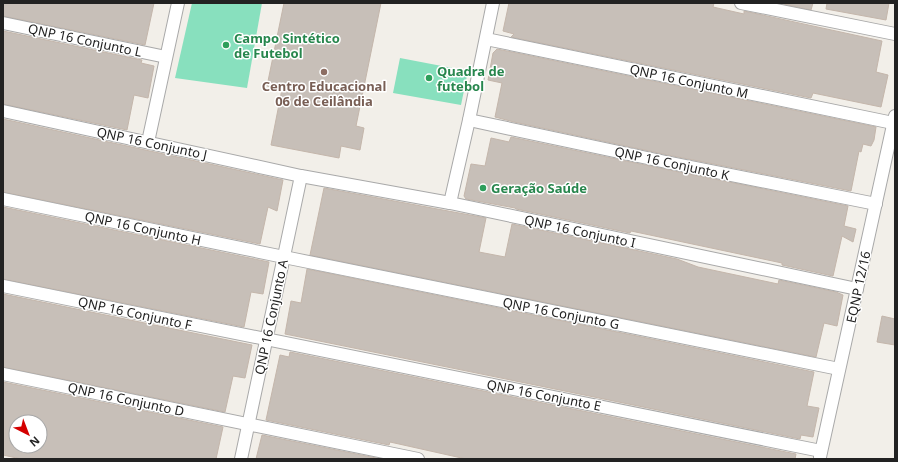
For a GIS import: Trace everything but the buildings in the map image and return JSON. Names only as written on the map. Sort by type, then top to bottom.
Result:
[{"type":"street","points":[[148,142],[178,3]]},
{"type":"street","points":[[450,203],[494,3]]},
{"type":"street","points":[[741,3],[895,34]]},
{"type":"street","name":"QNP 16 Conjunto L","points":[[3,23],[166,57]]},
{"type":"street","name":"QNP 16 Conjunto M","points":[[486,39],[894,119]]},
{"type":"street","name":"QNP 16 Conjunto J","points":[[3,111],[301,176]]},
{"type":"street","name":"EQNP 12/16","points":[[820,455],[894,119]]},
{"type":"street","name":"QNP 16 Conjunto K","points":[[469,120],[674,164],[876,204]]},
{"type":"street","name":"QNP 16 Conjunto I","points":[[301,176],[450,203],[857,289]]},
{"type":"street","name":"QNP 16 Conjunto A","points":[[241,459],[301,176]]},
{"type":"street","name":"QNP 16 Conjunto H","points":[[3,199],[284,257]]},
{"type":"street","name":"QNP 16 Conjunto G","points":[[284,257],[839,369]]},
{"type":"street","name":"QNP 16 Conjunto F","points":[[3,286],[267,340]]},
{"type":"street","name":"QNP 16 Conjunto E","points":[[267,340],[820,455]]},
{"type":"street","name":"QNP 16 Conjunto D","points":[[3,374],[418,459]]},
{"type":"green space","points":[[192,3],[262,3],[247,88],[175,78]]},
{"type":"green space","points":[[400,58],[468,71],[461,105],[393,93]]},
{"type":"place","name":"Campo Sintético de Futebol","points":[[226,45]]},
{"type":"place","name":"Centro Educacional 06 de Ceilândia","points":[[324,72]]},
{"type":"place","name":"Quadra de futebol","points":[[429,78]]},
{"type":"place","name":"Geração Saúde","points":[[483,188]]}]
